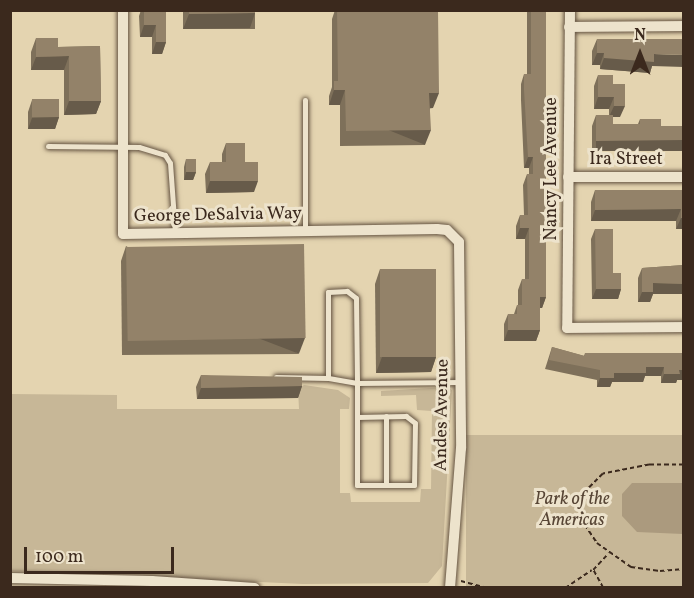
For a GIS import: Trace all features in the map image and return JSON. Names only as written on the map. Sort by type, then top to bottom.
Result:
[{"type":"street","name":"George DeSalvia Way","points":[[123,10],[123,234],[437,229],[447,230],[459,242]]},
{"type":"street","name":"Nancy Lee Avenue","points":[[570,10],[567,328],[684,327]]},
{"type":"street","points":[[569,27],[684,26]]},
{"type":"street","name":"Ira Street","points":[[568,177],[684,177]]},
{"type":"street","name":"Andes Avenue","points":[[451,584],[461,448],[459,242]]},
{"type":"street","points":[[10,578],[255,588]]},
{"type":"lane","points":[[305,100],[305,232]]},
{"type":"lane","points":[[48,146],[139,147],[165,155],[170,163],[175,233]]},
{"type":"lane","points":[[328,378],[328,292],[347,291],[356,298],[357,485],[414,485],[415,423],[406,416],[357,417]]},
{"type":"lane","points":[[266,376],[328,378],[357,384],[460,382]]},
{"type":"lane","points":[[386,417],[386,485]]},
{"type":"path","points":[[684,465],[616,470],[596,480],[582,510],[585,525],[609,553],[632,567],[660,571],[684,569]]},
{"type":"path","points":[[565,588],[593,570],[609,553]]},
{"type":"path","points":[[593,570],[603,588]]},
{"type":"path","points":[[451,584],[488,588]]},
{"type":"green space","points":[[304,385],[338,390],[350,398],[349,409],[340,409],[340,493],[350,493],[351,502],[420,502],[421,489],[431,489],[432,411],[417,410],[416,395],[381,396],[381,391],[448,387],[452,390],[442,566],[428,583],[303,584],[11,571],[10,394],[117,395],[117,409],[299,409],[298,389]]},
{"type":"green space","name":"Park of the Americas","points":[[466,435],[683,435],[683,587],[466,587]]},
{"type":"shaded area","points":[[632,483],[683,483],[683,534],[637,532],[622,516],[622,494]]},
{"type":"building","points":[[144,10],[166,10],[166,42],[156,42],[156,25],[144,25]]},
{"type":"building","points":[[189,10],[255,10],[255,13],[189,14]]},
{"type":"building","points":[[337,10],[438,10],[439,93],[429,93],[431,130],[346,131],[345,90],[334,90],[334,81],[338,81]]},
{"type":"building","points":[[531,10],[546,10],[546,297],[540,297],[540,330],[508,330],[508,314],[517,314],[517,305],[522,305],[522,279],[529,279],[529,228],[520,228],[520,215],[528,215],[527,174],[533,174],[533,157],[528,157],[524,90],[524,74],[531,74]]},
{"type":"building","points":[[36,38],[58,38],[58,47],[100,46],[101,101],[69,101],[69,56],[36,57]]},
{"type":"building","points":[[597,39],[684,39],[684,55],[654,54],[654,62],[604,58],[604,53],[597,53]]},
{"type":"building","points":[[598,75],[613,75],[613,84],[625,84],[625,106],[614,106],[614,97],[598,97]]},
{"type":"building","points":[[32,99],[59,99],[59,117],[32,117]]},
{"type":"building","points":[[596,115],[613,115],[613,124],[640,124],[640,119],[661,119],[661,126],[684,126],[684,140],[596,141]]},
{"type":"building","points":[[226,143],[245,143],[245,162],[258,162],[258,181],[210,181],[210,162],[226,162]]},
{"type":"building","points":[[186,159],[196,159],[196,172],[186,172]]},
{"type":"building","points":[[595,190],[684,190],[684,218],[681,218],[681,209],[595,210]]},
{"type":"building","points":[[595,229],[613,229],[613,273],[621,273],[621,289],[596,289]]},
{"type":"building","points":[[304,244],[306,338],[128,341],[126,247]]},
{"type":"building","points":[[684,265],[684,284],[653,283],[653,292],[642,292],[642,268]]},
{"type":"building","points":[[380,269],[436,269],[436,357],[380,357]]},
{"type":"building","points":[[552,347],[585,356],[585,353],[684,353],[684,370],[679,370],[680,374],[664,374],[664,367],[646,367],[646,373],[614,373],[614,378],[600,378],[600,370],[549,360]]},
{"type":"building","points":[[201,375],[302,377],[302,386],[201,388]]}]
